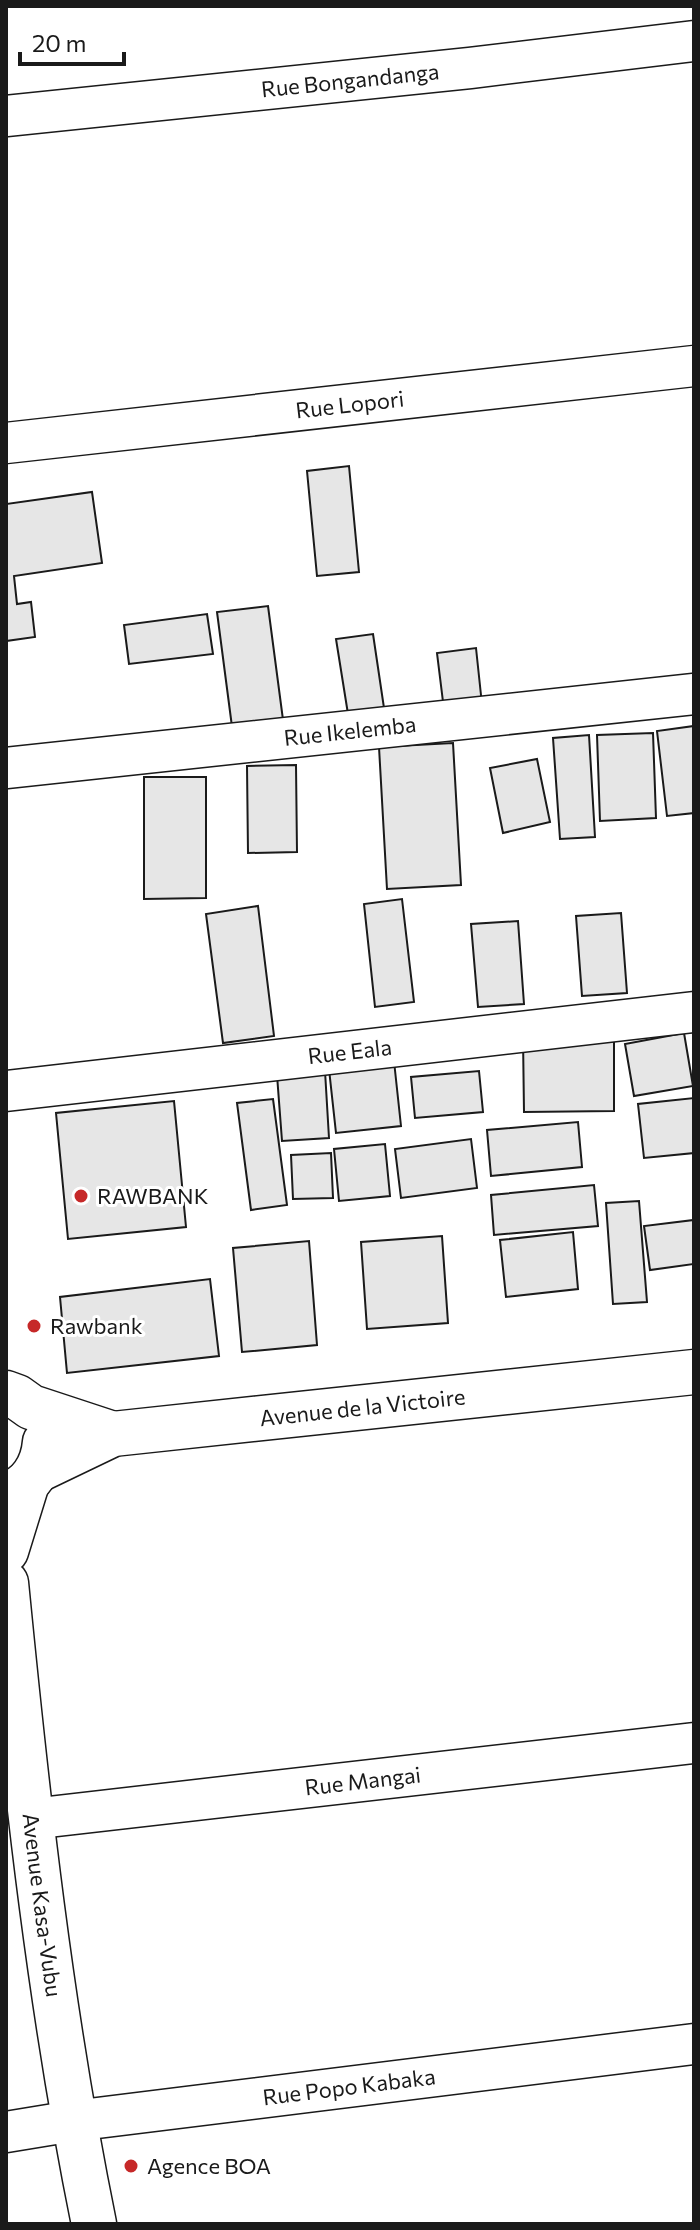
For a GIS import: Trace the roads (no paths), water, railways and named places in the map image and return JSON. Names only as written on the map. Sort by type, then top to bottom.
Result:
[{"type":"main road","name":"Avenue de la Victoire","points":[[23,1482],[113,1434],[694,1372]]},
{"type":"main road","points":[[15,1394],[113,1434]]},
{"type":"main road","points":[[6,1551],[23,1482],[44,1454],[45,1438],[40,1421],[15,1394]]},
{"type":"main road","name":"Avenue Kasa-Vubu","points":[[6,1583],[15,1764],[31,1819],[73,2121],[94,2224]]},
{"type":"street","name":"Rue Bongandanga","points":[[6,116],[470,68],[694,41]]},
{"type":"street","name":"Rue Lopori","points":[[6,443],[694,366]]},
{"type":"street","name":"Rue Ikelemba","points":[[6,768],[694,694]]},
{"type":"street","name":"Rue Eala","points":[[6,1091],[694,1012]]},
{"type":"street","name":"Rue Mangai","points":[[31,1819],[694,1743]]},
{"type":"street","name":"Rue Popo Kabaka","points":[[6,2132],[73,2121],[694,2044]]},
{"type":"place","name":"RAWBANK","points":[[81,1196]]},
{"type":"place","name":"Rawbank","points":[[34,1326]]},
{"type":"place","name":"Agence BOA","points":[[131,2166]]}]
